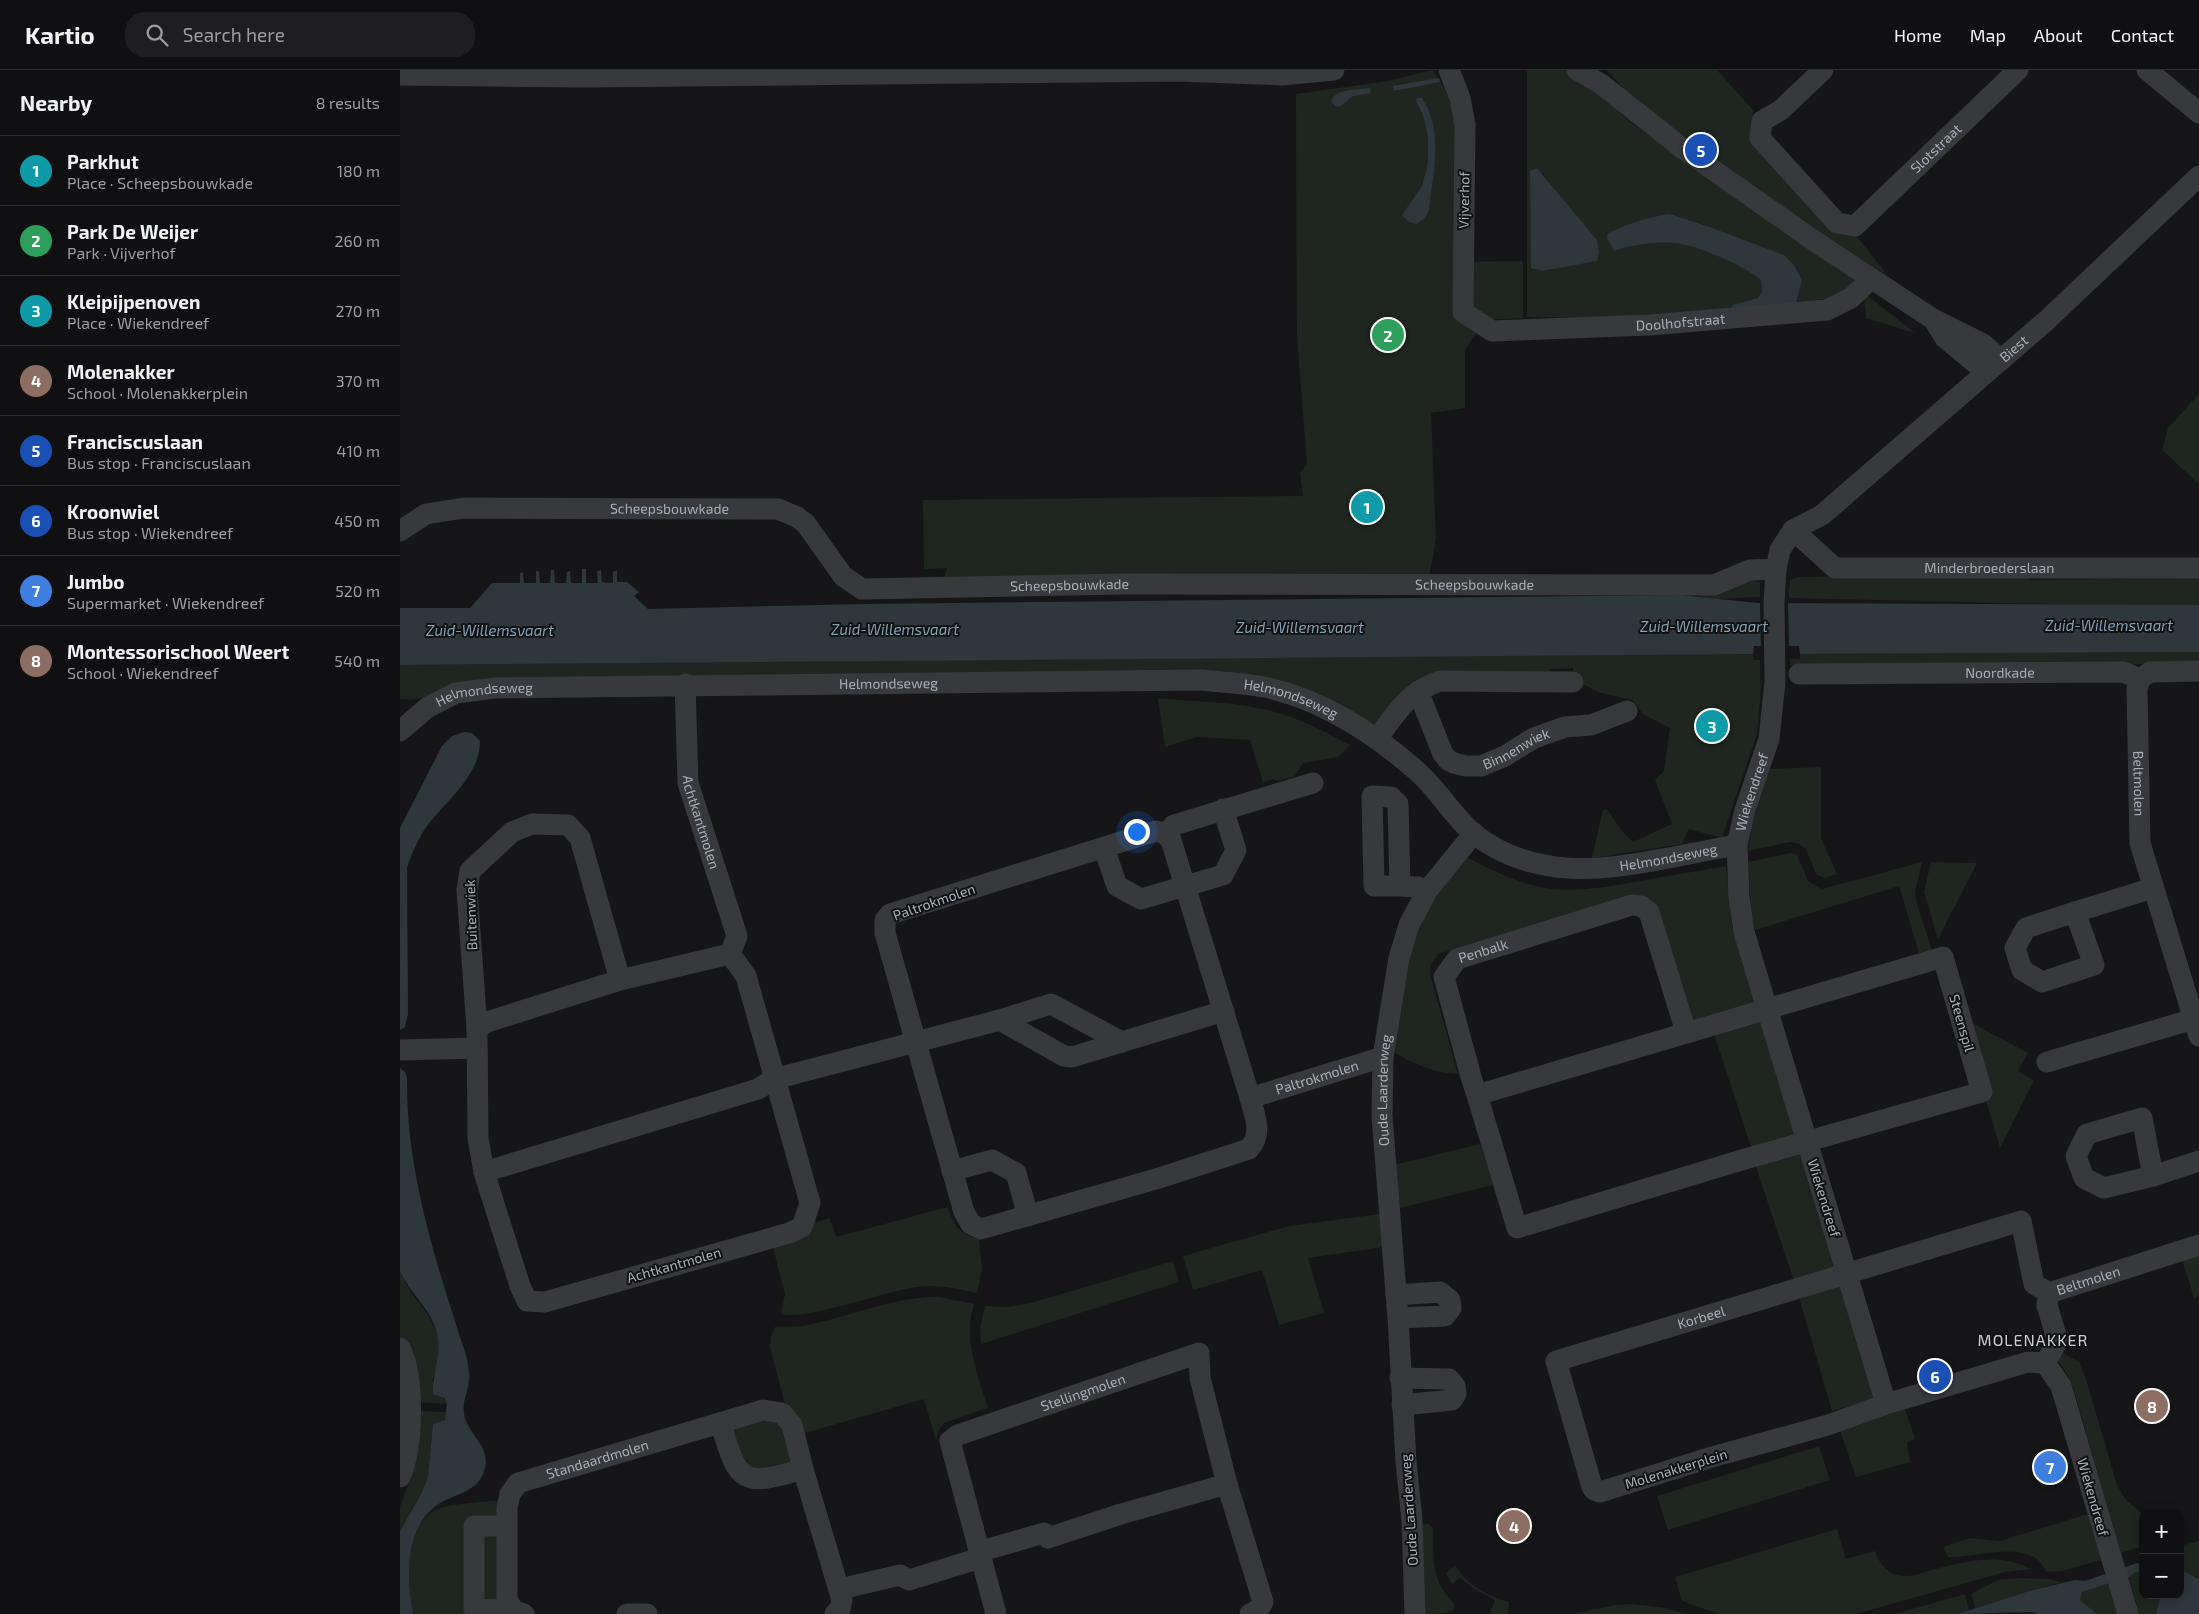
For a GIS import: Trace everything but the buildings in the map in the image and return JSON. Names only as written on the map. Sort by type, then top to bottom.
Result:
[{"type":"street","points":[[400,75],[592,76],[1168,71],[1282,75],[1334,70]]},
{"type":"street","name":"Vijverhof","points":[[1448,70],[1460,98],[1465,125],[1462,312],[1479,324]]},
{"type":"street","points":[[1577,70],[1597,77],[1682,148],[1871,279],[1933,319],[1982,344],[1993,366]]},
{"type":"street","name":"Slotstraat","points":[[1823,70],[1782,110],[1762,121],[1760,138],[1837,223],[1855,226],[2018,70]]},
{"type":"street","points":[[2147,70],[2199,113]]},
{"type":"street","name":"Biest","points":[[1776,569],[1792,557],[1800,536],[1822,515],[2047,320],[2199,176]]},
{"type":"street","name":"Doolhofstraat","points":[[1479,324],[1492,331],[1650,325],[1827,310],[1851,298],[1871,279]]},
{"type":"street","name":"Scheepsbouwkade","points":[[400,530],[426,514],[464,508],[778,509],[798,516],[806,524],[843,576],[862,589],[1124,584],[1714,585],[1750,570],[1776,569]]},
{"type":"street","name":"Minderbroederslaan","points":[[1800,536],[1835,568],[2199,568]]},
{"type":"street","name":"Wiekendreef","points":[[1776,569],[1774,602],[1774,702],[1769,738],[1737,845],[1739,897],[1744,932],[1886,1404]]},
{"type":"street","points":[[2140,679],[2150,672],[2199,671]]},
{"type":"street","name":"Noordkade","points":[[1799,674],[2123,672],[2140,679]]},
{"type":"street","name":"Beltmolen","points":[[2047,1062],[2196,1028],[2140,843],[2137,689],[2140,679]]},
{"type":"street","name":"Helmondseweg","points":[[401,726],[428,707],[456,693],[495,688],[686,684],[1200,680],[1236,683],[1265,688],[1312,704],[1346,720],[1377,740],[1419,773],[1474,833],[1503,852],[1540,864],[1572,869],[1612,867],[1737,845]]},
{"type":"street","points":[[1377,740],[1402,704],[1418,691],[1440,682],[1573,682]]},
{"type":"street","name":"Achtkantmolen","points":[[477,1039],[478,1138],[484,1172],[520,1286],[527,1301],[545,1302],[789,1233],[802,1226],[810,1203],[746,976],[730,954],[737,936],[688,783],[686,684]]},
{"type":"street","name":"Binnenwiek","points":[[1418,691],[1443,754],[1448,760],[1466,766],[1481,766],[1493,763],[1534,738],[1565,727],[1591,725],[1627,711]]},
{"type":"street","name":"Paltrokmolen","points":[[1165,834],[1174,825],[1313,783]]},
{"type":"street","points":[[1104,848],[1116,886],[1141,899],[1223,875],[1236,850],[1223,809]]},
{"type":"street","name":"Buitenwiek","points":[[477,1039],[467,890],[470,871],[512,832],[532,824],[568,825],[580,838],[620,980]]},
{"type":"street","name":"Paltrokmolen","points":[[1156,831],[1165,834],[1171,840],[1250,1098],[1258,1128],[1256,1142],[1249,1149],[981,1229],[971,1224],[964,1212],[885,933],[885,920],[890,914],[1156,831]]},
{"type":"street","name":"Oude Laarderweg","points":[[1414,1614],[1412,1520],[1382,1116],[1383,1057],[1399,958],[1409,924],[1426,891],[1474,833]]},
{"type":"street","points":[[1400,886],[1418,887],[1426,891]]},
{"type":"street","points":[[2075,912],[2153,888]]},
{"type":"street","name":"Penbalk","points":[[1477,1095],[1444,976],[1456,959],[1632,905],[1641,906],[1649,912],[1686,1032]]},
{"type":"street","points":[[400,1050],[477,1039],[488,1022],[620,980],[730,954]]},
{"type":"street","name":"Steenspil","points":[[1767,1010],[1943,957],[1982,1092],[1807,1141]]},
{"type":"street","points":[[484,1172],[758,1088],[774,1079],[1000,1020],[1051,1004],[1122,1042]]},
{"type":"street","points":[[1767,1010],[1686,1032],[1477,1095],[1517,1228],[1807,1141]]},
{"type":"street","points":[[1000,1020],[1064,1056],[1072,1057],[1224,1011]]},
{"type":"street","name":"Paltrokmolen","points":[[1250,1098],[1383,1057]]},
{"type":"street","points":[[952,1171],[992,1160],[1016,1173],[1028,1216]]},
{"type":"street","points":[[2153,1176],[2199,1161]]},
{"type":"street","name":"Korbeel","points":[[1556,1361],[1788,1291],[1848,1275],[2021,1221],[2034,1284],[2049,1293]]},
{"type":"street","name":"Beltmolen","points":[[2045,1362],[2057,1339],[2047,1305],[2049,1293],[2199,1245]]},
{"type":"street","points":[[1396,1295],[1440,1292],[1450,1300],[1451,1308],[1445,1316],[1398,1318]]},
{"type":"street","points":[[400,1348],[410,1388],[405,1408],[407,1445],[404,1468],[400,1477]]},
{"type":"street","name":"Stellingmolen","points":[[996,1614],[950,1441],[958,1434],[1199,1353],[1200,1378],[1227,1484],[1263,1602],[1258,1610],[1250,1614]]},
{"type":"street","name":"Molenakkerplein","points":[[1556,1361],[1592,1487],[1600,1492],[1712,1457],[1828,1425],[1886,1404]]},
{"type":"street","points":[[1886,1404],[2028,1362],[2045,1362]]},
{"type":"street","name":"Wiekendreef","points":[[2045,1362],[2061,1386],[2125,1604]]},
{"type":"street","points":[[1400,1378],[1449,1379],[1456,1386],[1456,1394],[1452,1400],[1402,1405]]},
{"type":"street","name":"Standaardmolen","points":[[518,1612],[507,1599],[507,1526],[510,1494],[518,1483],[763,1410],[782,1413],[792,1425],[840,1607]]},
{"type":"street","points":[[721,1424],[731,1459],[740,1472],[755,1479],[767,1480],[803,1469]]},
{"type":"street","points":[[840,1607],[900,1575],[909,1580],[1044,1533],[1048,1538],[1122,1514],[1227,1484]]},
{"type":"street","name":"Standaardmolen","points":[[507,1526],[474,1526],[474,1609],[518,1612]]},
{"type":"street","points":[[627,1614],[645,1614]]},
{"type":"shaded area","points":[[1433,70],[1458,111],[1458,262],[1523,261],[1523,318],[1484,320],[1465,350],[1465,408],[1431,413],[1436,538],[1429,579],[943,581],[947,568],[924,569],[923,500],[1303,496],[1300,473],[1307,464],[1297,338],[1296,94],[1388,81]]},
{"type":"shaded area","points":[[1527,70],[1568,70],[1632,123],[1759,213],[1856,276],[1848,292],[1830,298],[1796,303],[1784,255],[1670,214],[1614,251],[1653,243],[1676,243],[1696,248],[1732,263],[1761,280],[1762,291],[1758,298],[1733,305],[1732,310],[1656,319],[1527,317]],"holes":[[[1542,172],[1582,223],[1562,267],[1542,271],[1532,268],[1532,232]]]},
{"type":"shaded area","points":[[1607,70],[1717,70],[1753,110],[1753,124],[1856,235],[1887,275],[1783,209],[1734,174],[1644,106],[1624,89]]},
{"type":"shaded area","points":[[1868,296],[1915,333],[1866,318],[1864,298]]},
{"type":"shaded area","points":[[2199,394],[2199,484],[2162,450],[2168,428]]},
{"type":"shaded area","points":[[1984,574],[2025,577],[2032,580],[2199,578],[2199,605],[2135,606],[1790,598],[1788,594],[1790,580],[1797,577]]},
{"type":"shaded area","points":[[1744,580],[1747,584],[1753,580],[1760,583],[1760,597],[1715,599],[1696,597]]},
{"type":"shaded area","points":[[2199,652],[2199,664],[1790,665],[1790,659],[1800,659],[1800,654]]},
{"type":"shaded area","points":[[1753,654],[1754,660],[1760,660],[1761,689],[1757,734],[1722,838],[1689,829],[1682,844],[1592,858],[1603,810],[1607,809],[1622,831],[1633,842],[1672,824],[1655,780],[1664,771],[1670,728],[1643,714],[1632,700],[1601,693],[1573,679],[1573,668],[1550,669],[1550,674],[1431,675],[1413,681],[1400,694],[1376,730],[1263,679],[436,695],[412,700],[400,699],[400,665]]},
{"type":"shaded area","points":[[1158,698],[1233,704],[1270,711],[1305,723],[1350,745],[1338,757],[1303,763],[1294,777],[1263,782],[1250,740],[1197,737],[1165,747]]},
{"type":"shaded area","points":[[1821,767],[1821,838],[1837,874],[1824,878],[1816,874],[1806,849],[1799,844],[1790,842],[1748,851],[1753,821],[1770,769]]},
{"type":"shaded area","points":[[1790,853],[1797,855],[1808,881],[1822,889],[1922,862],[1915,892],[1932,950],[1919,953],[1899,886],[1755,930],[1751,909],[1748,862]]},
{"type":"shaded area","points":[[1463,855],[1517,880],[1540,887],[1563,890],[1607,887],[1726,866],[1732,926],[1757,1003],[1692,1023],[1645,902],[1565,917],[1438,954],[1430,966],[1431,978],[1458,1074],[1432,1070],[1408,1060],[1392,1051],[1409,955],[1427,910]]},
{"type":"shaded area","points":[[1931,862],[1977,863],[1938,939],[1924,892]]},
{"type":"shaded area","points":[[1961,1017],[2028,1053],[2018,1071],[2034,1081],[2000,1148]]},
{"type":"shaded area","points":[[1761,1019],[1797,1136],[1752,1150],[1714,1034]]},
{"type":"shaded area","points":[[1480,1144],[1493,1185],[1396,1209],[1393,1165]]},
{"type":"shaded area","points":[[1801,1150],[1836,1268],[1794,1281],[1755,1164]]},
{"type":"shaded area","points":[[948,1207],[952,1219],[958,1228],[967,1235],[979,1239],[982,1269],[977,1293],[924,1286],[826,1310],[792,1315],[781,1314],[785,1294],[771,1240],[806,1225],[830,1218],[836,1237]]},
{"type":"shaded area","points":[[1380,1214],[1383,1247],[1308,1258],[1324,1313],[1279,1325],[1262,1270],[1193,1290],[1183,1256],[1289,1226]]},
{"type":"shaded area","points":[[2199,1251],[2199,1296],[2194,1298],[2181,1256]]},
{"type":"shaded area","points":[[1173,1261],[1179,1282],[981,1344],[980,1329],[985,1306],[1008,1307],[1031,1303]]},
{"type":"shaded area","points":[[400,1271],[436,1332],[439,1345],[432,1381],[447,1404],[416,1402],[400,1338]]},
{"type":"shaded area","points":[[1841,1285],[1875,1398],[1832,1411],[1799,1297]]},
{"type":"shaded area","points":[[939,1297],[974,1304],[971,1317],[971,1343],[976,1369],[988,1408],[944,1423],[939,1430],[936,1440],[924,1399],[801,1434],[787,1412],[770,1347],[771,1336],[775,1327],[802,1326],[904,1300]]},
{"type":"shaded area","points":[[2059,1351],[2079,1362],[2086,1379],[2117,1485],[2126,1500],[2139,1511],[2139,1547],[2121,1553],[2073,1387],[2057,1359]]},
{"type":"shaded area","points":[[1905,1409],[1915,1439],[1907,1442],[1910,1462],[1856,1477],[1839,1427]]},
{"type":"shaded area","points":[[416,1411],[446,1412],[445,1420],[433,1424],[428,1476],[421,1494],[400,1531],[400,1507],[411,1477]]},
{"type":"shaded area","points":[[773,1420],[782,1425],[797,1467],[753,1473],[728,1431]]},
{"type":"shaded area","points":[[1819,1446],[1830,1480],[1668,1530],[1657,1496]]},
{"type":"shaded area","points":[[503,1500],[509,1614],[413,1614],[409,1588],[410,1558],[412,1543],[424,1519],[434,1511],[448,1506]]},
{"type":"shaded area","points":[[2088,1514],[2101,1560],[2061,1571],[2046,1572],[2038,1560],[2025,1553],[2003,1552],[1948,1557],[1943,1547],[1970,1538],[2000,1541]]},
{"type":"shaded area","points":[[1429,1524],[1433,1528],[1434,1560],[1437,1577],[1446,1595],[1454,1604],[1454,1609],[1448,1613],[1422,1614],[1418,1525]]},
{"type":"shaded area","points":[[1837,1529],[1846,1559],[1875,1551],[1882,1565],[1895,1574],[1911,1576],[1980,1560],[2005,1561],[2031,1569],[2005,1572],[1856,1614],[1718,1614],[1682,1601],[1675,1577]]},
{"type":"shaded area","points":[[2199,1541],[2199,1579],[2184,1571],[2184,1545]]},
{"type":"shaded area","points":[[1455,1565],[1465,1578],[1478,1589],[1509,1602],[1508,1614],[1490,1614],[1495,1600],[1473,1588],[1460,1578],[1452,1584],[1446,1573]]},
{"type":"shaded area","points":[[2139,1572],[2139,1599],[2160,1599],[2156,1614],[2139,1614],[2129,1577]]},
{"type":"shaded area","points":[[2021,1578],[2049,1579],[2063,1582],[1976,1609],[1971,1594],[1998,1580]]},
{"type":"shaded area","points":[[2108,1584],[2118,1614],[2097,1614],[2080,1600],[2082,1592]]},
{"type":"shaded area","points":[[1965,1594],[1969,1611],[1958,1614],[1895,1614]]},
{"type":"shaded area","points":[[1632,1604],[1666,1608],[1686,1614],[1573,1614],[1615,1605]]},
{"type":"water","points":[[1439,78],[1440,82],[1394,91],[1393,86]]},
{"type":"water","points":[[1370,88],[1371,93],[1353,96],[1340,107],[1335,106],[1331,101],[1333,97],[1342,92]]},
{"type":"water","points":[[1417,98],[1422,98],[1429,111],[1433,124],[1435,152],[1429,210],[1425,218],[1416,224],[1409,222],[1402,215],[1422,186],[1428,163],[1428,137],[1423,115],[1416,101]]},
{"type":"water","points":[[1537,168],[1597,240],[1599,253],[1597,261],[1542,271],[1531,268],[1530,171]]},
{"type":"water","points":[[1670,214],[1784,255],[1794,265],[1802,280],[1796,303],[1732,310],[1732,305],[1758,298],[1762,291],[1761,280],[1720,257],[1684,245],[1652,243],[1614,251],[1607,238],[1608,233],[1623,227],[1646,219]]},
{"type":"water","name":"Zuid-Willemsvaart","points":[[582,569],[586,569],[586,583],[598,583],[597,571],[601,570],[602,582],[613,583],[613,571],[617,571],[617,582],[627,582],[639,592],[634,596],[648,609],[865,604],[1680,595],[1758,603],[2199,605],[2199,652],[1800,654],[1799,646],[1754,646],[1753,654],[400,665],[400,608],[470,608],[492,583],[520,583],[520,573],[523,573],[524,583],[536,583],[536,571],[539,571],[540,583],[550,583],[551,570],[554,570],[555,583],[566,583],[567,572],[570,571],[571,583],[582,583]]},
{"type":"water","points":[[464,732],[472,733],[480,741],[474,766],[468,778],[419,838],[407,868],[408,1014],[405,1027],[400,1030],[400,828],[442,746],[452,736]]},
{"type":"water","points":[[400,1068],[405,1072],[407,1078],[408,1114],[412,1149],[425,1219],[468,1365],[469,1381],[464,1408],[465,1418],[486,1458],[483,1474],[472,1488],[444,1501],[431,1510],[421,1522],[411,1551],[409,1567],[413,1614],[400,1614],[400,1531],[421,1494],[428,1476],[433,1424],[445,1420],[447,1404],[444,1398],[433,1394],[438,1354],[436,1330],[430,1315],[400,1271]]},
{"type":"water","points":[[2139,1562],[2139,1572],[2082,1592],[2080,1600],[2097,1614],[2038,1614],[2032,1612],[1958,1614],[2029,1591],[2075,1580],[2085,1581]]},
{"type":"water","points":[[2184,1571],[2199,1579],[2199,1614],[2156,1614],[2160,1599],[2184,1599]]},
{"type":"pier","points":[[1760,602],[1788,602],[1789,648],[1761,648]]},
{"type":"place","name":"Franciscuslaan","points":[[1701,150]]},
{"type":"place","name":"Park De Weijer","points":[[1388,335]]},
{"type":"place","name":"Parkhut","points":[[1367,507]]},
{"type":"place","name":"Kleipijpenoven","points":[[1712,726]]},
{"type":"place","name":"Kroonwiel","points":[[1935,1376]]},
{"type":"place","name":"Montessorischool Weert","points":[[2152,1406]]},
{"type":"place","name":"Jumbo","points":[[2050,1467]]},
{"type":"place","name":"Molenakker","points":[[1514,1526]]},
{"type":"district","name":"MOLENAKKER","points":[[2033,1340]]}]
